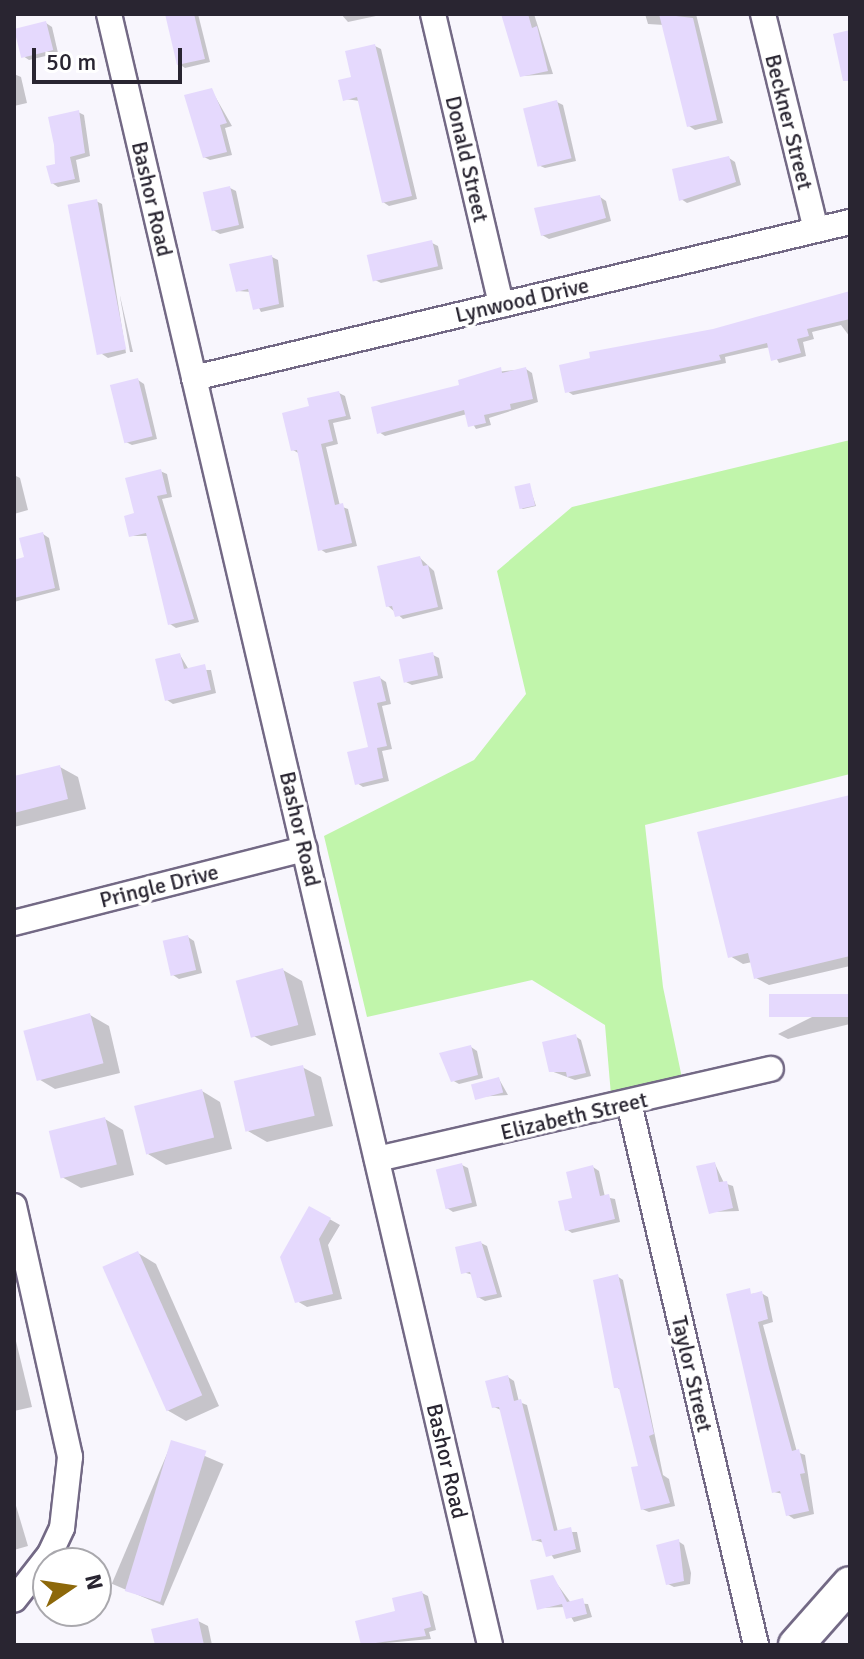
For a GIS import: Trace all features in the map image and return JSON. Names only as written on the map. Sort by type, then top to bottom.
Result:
[{"type":"highway","points":[[796,1645],[850,1584]]},
{"type":"street","name":"Bashor Road","points":[[109,14],[490,1645]]},
{"type":"street","name":"Donald Street","points":[[433,14],[501,305]]},
{"type":"street","name":"Beckner Street","points":[[763,14],[816,230]]},
{"type":"street","name":"Lynwood Drive","points":[[194,378],[850,222]]},
{"type":"street","name":"Pringle Drive","points":[[14,923],[305,849]]},
{"type":"street","name":"Elizabeth Street","points":[[377,1159],[771,1069]]},
{"type":"street","name":"Taylor Street","points":[[629,1103],[756,1645]]},
{"type":"street","points":[[14,1206],[70,1457],[62,1528],[21,1592]]},
{"type":"green space","points":[[850,440],[850,774],[645,825],[663,987],[682,1078],[611,1095],[605,1025],[532,980],[367,1017],[324,836],[474,760],[526,694],[497,571],[572,507]]},
{"type":"building","points":[[165,14],[194,14],[205,59],[177,65]]},
{"type":"building","points":[[501,14],[528,14],[532,28],[537,26],[548,71],[520,77]]},
{"type":"building","points":[[659,14],[693,18],[717,120],[687,127]]},
{"type":"building","points":[[46,21],[53,50],[21,58],[14,29]]},
{"type":"building","points":[[850,30],[850,81],[843,81],[833,34]]},
{"type":"building","points":[[375,44],[412,196],[382,203],[357,97],[343,101],[338,80],[351,77],[345,51]]},
{"type":"building","points":[[212,88],[227,123],[220,125],[227,152],[203,158],[184,95]]},
{"type":"building","points":[[557,100],[572,158],[538,167],[523,108]]},
{"type":"building","points":[[79,110],[85,153],[70,157],[75,179],[51,184],[46,166],[55,164],[48,117]]},
{"type":"building","points":[[729,156],[736,182],[679,201],[672,169]]},
{"type":"building","points":[[230,186],[239,225],[212,231],[203,192]]},
{"type":"building","points":[[600,195],[606,218],[541,236],[534,208]]},
{"type":"building","points":[[97,199],[126,349],[97,355],[68,205]]},
{"type":"building","points":[[432,240],[438,266],[373,281],[367,255]]},
{"type":"building","points":[[272,255],[279,304],[253,310],[248,289],[236,292],[229,264]]},
{"type":"building","points":[[850,291],[850,319],[807,329],[809,336],[797,339],[801,353],[771,361],[767,343],[719,355],[721,360],[565,393],[559,365],[590,358],[589,352],[713,329]]},
{"type":"building","points":[[501,367],[502,373],[526,367],[533,399],[510,404],[511,409],[484,415],[486,423],[468,427],[464,410],[377,434],[371,407],[459,385],[458,380]]},
{"type":"building","points":[[138,378],[153,436],[124,443],[110,385]]},
{"type":"building","points":[[339,391],[346,416],[328,420],[333,441],[321,444],[335,505],[343,503],[352,543],[318,551],[297,450],[291,451],[282,413],[309,406],[307,398]]},
{"type":"building","points":[[161,469],[167,494],[157,496],[194,619],[168,625],[146,533],[129,537],[124,516],[134,513],[125,478]]},
{"type":"building","points":[[530,483],[535,505],[520,509],[514,487]]},
{"type":"building","points":[[43,532],[55,588],[14,598],[14,560],[24,557],[19,538]]},
{"type":"building","points":[[420,556],[423,566],[428,565],[438,607],[395,617],[392,606],[386,607],[377,566]]},
{"type":"building","points":[[433,652],[438,675],[404,683],[399,659]]},
{"type":"building","points":[[180,653],[184,669],[205,664],[211,690],[165,701],[155,659]]},
{"type":"building","points":[[380,676],[386,701],[377,703],[387,746],[377,748],[383,778],[355,785],[347,752],[368,747],[353,682]]},
{"type":"building","points":[[60,765],[68,799],[14,813],[14,776]]},
{"type":"building","points":[[850,795],[850,956],[754,979],[748,953],[728,958],[697,832]]},
{"type":"building","points":[[188,935],[196,970],[171,976],[163,941]]},
{"type":"building","points":[[283,968],[298,1025],[251,1038],[236,981]]},
{"type":"building","points":[[769,994],[850,994],[850,1017],[769,1017]]},
{"type":"building","points":[[90,1013],[103,1063],[37,1081],[23,1031]]},
{"type":"building","points":[[576,1034],[586,1073],[567,1077],[566,1072],[549,1072],[542,1042]]},
{"type":"building","points":[[471,1045],[478,1075],[451,1082],[439,1053]]},
{"type":"building","points":[[303,1065],[315,1116],[246,1132],[234,1081]]},
{"type":"building","points":[[499,1077],[503,1092],[475,1100],[471,1085]]},
{"type":"building","points":[[202,1089],[214,1138],[146,1154],[134,1106]]},
{"type":"building","points":[[105,1117],[117,1165],[61,1179],[49,1131]]},
{"type":"building","points":[[715,1162],[719,1182],[727,1181],[733,1208],[709,1214],[696,1166]]},
{"type":"building","points":[[462,1163],[472,1203],[446,1209],[436,1170]]},
{"type":"building","points":[[593,1165],[600,1196],[609,1194],[615,1219],[565,1231],[558,1201],[572,1198],[566,1172]]},
{"type":"building","points":[[309,1206],[331,1218],[319,1239],[333,1294],[295,1303],[280,1257]]},
{"type":"building","points":[[481,1241],[497,1294],[477,1298],[470,1272],[461,1274],[455,1247]]},
{"type":"building","points":[[138,1251],[202,1395],[167,1411],[102,1267]]},
{"type":"building","points":[[618,1274],[654,1434],[649,1436],[670,1503],[641,1510],[631,1467],[638,1466],[619,1388],[614,1388],[593,1280]]},
{"type":"building","points":[[750,1288],[751,1294],[762,1291],[768,1319],[758,1322],[792,1451],[799,1449],[805,1473],[800,1474],[809,1511],[786,1516],[780,1491],[772,1493],[726,1294]]},
{"type":"building","points":[[508,1375],[514,1401],[521,1399],[554,1531],[571,1527],[576,1549],[546,1557],[541,1539],[532,1541],[499,1407],[492,1408],[485,1381]]},
{"type":"building","points":[[171,1440],[206,1451],[160,1602],[125,1591]]},
{"type":"building","points":[[679,1539],[684,1581],[666,1585],[656,1545]]},
{"type":"building","points":[[553,1575],[567,1602],[583,1598],[587,1614],[566,1619],[562,1604],[537,1610],[530,1580]]},
{"type":"building","points":[[422,1591],[431,1627],[424,1629],[426,1636],[361,1645],[355,1621],[395,1611],[392,1598]]},
{"type":"building","points":[[198,1618],[204,1645],[155,1645],[151,1629]]}]
